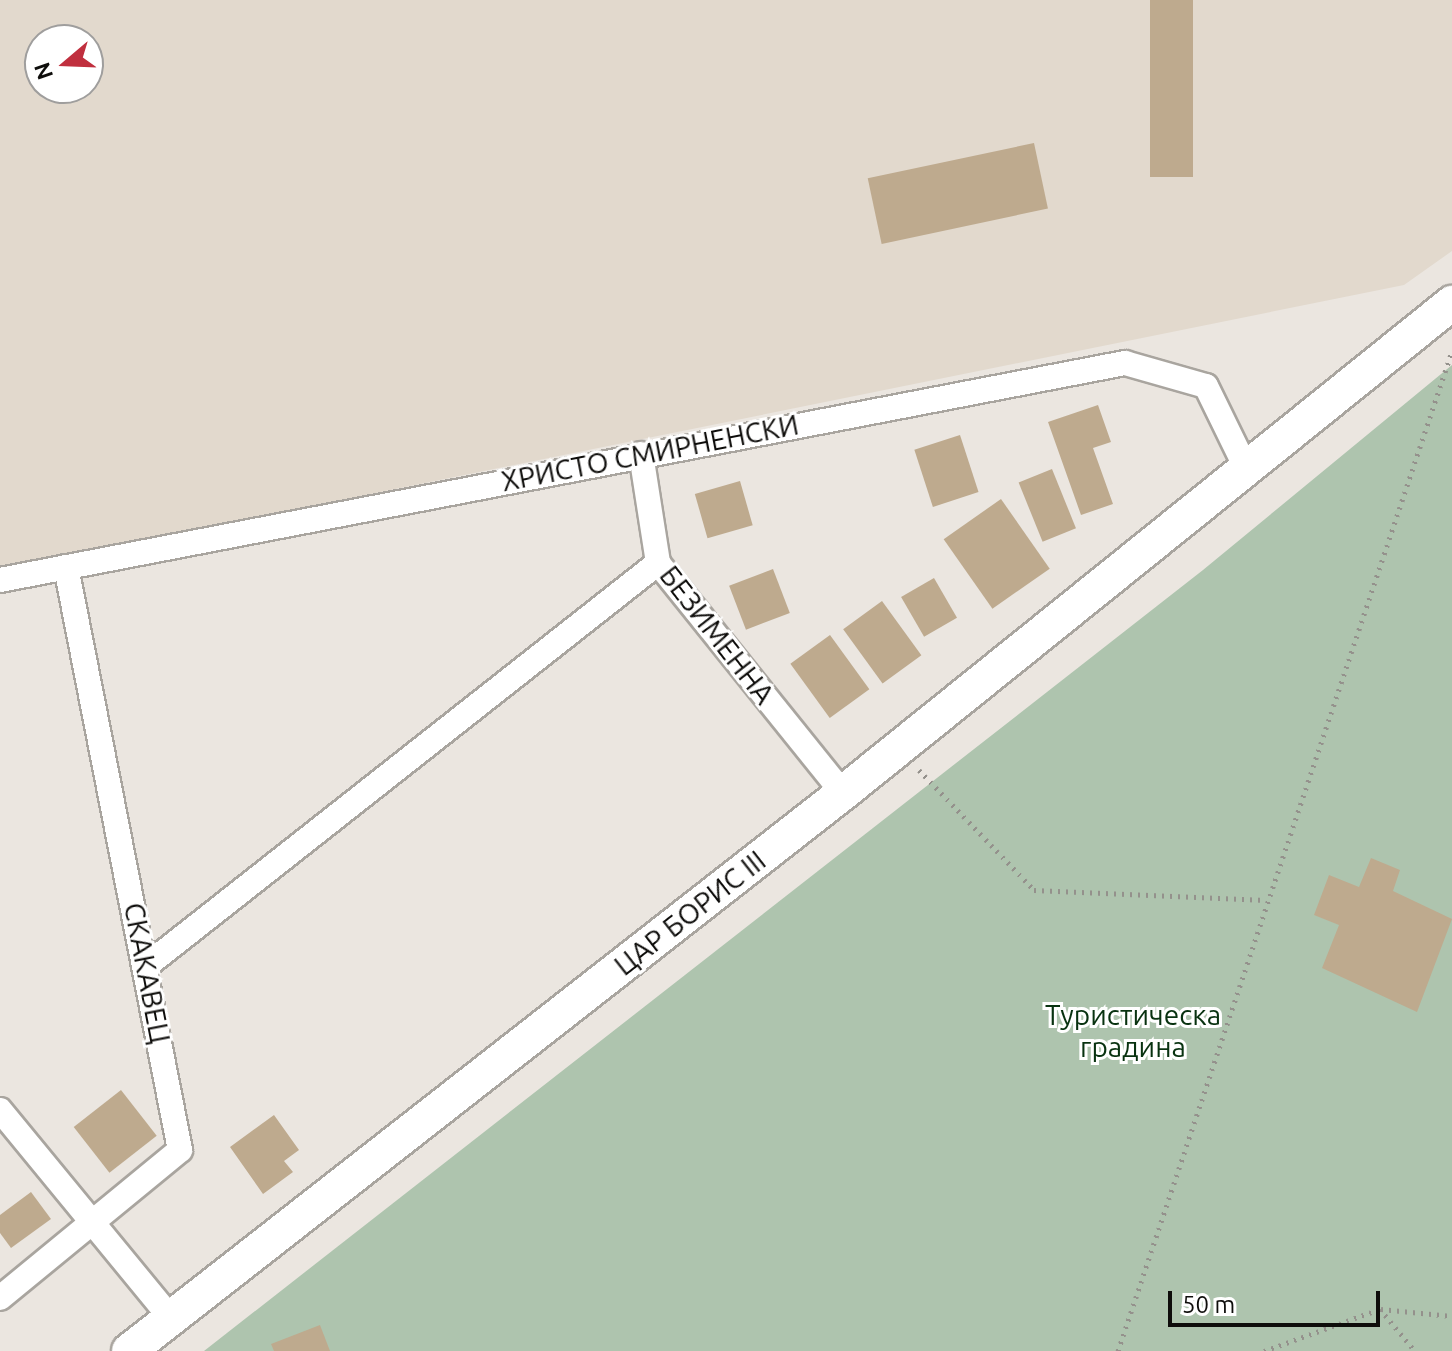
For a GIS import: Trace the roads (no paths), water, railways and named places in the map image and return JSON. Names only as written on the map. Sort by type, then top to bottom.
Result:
[{"type":"main road","name":"ЦАР БОРИС III","points":[[129,1351],[843,793],[1452,303]]},
{"type":"street","name":"ХРИСТО СМИРНЕНСКИ","points":[[0,580],[1125,363],[1206,386],[1247,470]]},
{"type":"street","name":"БЕЗИМЕННА","points":[[641,454],[658,563],[843,793]]},
{"type":"street","points":[[146,966],[658,563]]},
{"type":"street","name":"СКАКАВЕЦ","points":[[0,1298],[180,1150],[66,567]]},
{"type":"street","points":[[0,1110],[171,1318]]},
{"type":"park label","name":"Туристическа градина","points":[[1133,1031]]}]
